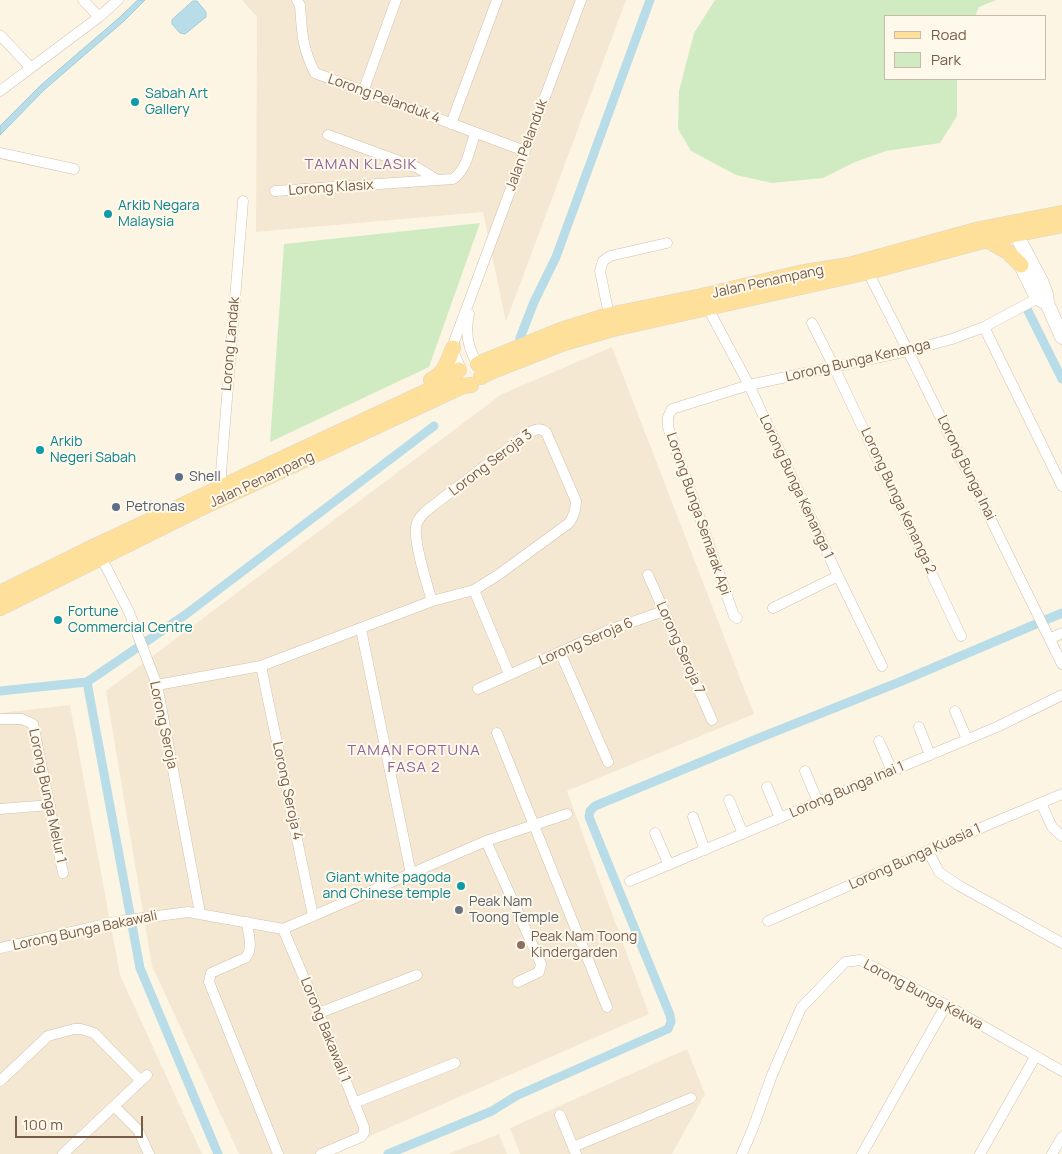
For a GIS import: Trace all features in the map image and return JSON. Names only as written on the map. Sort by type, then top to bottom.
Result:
[{"type":"main road","name":"Jalan Penampang","points":[[865,267],[1062,213]]},
{"type":"main road","name":"Jalan Penampang","points":[[479,372],[528,358],[564,343],[704,302],[772,279],[865,267],[988,240],[1009,229],[1062,224]]},
{"type":"main road","points":[[988,240],[1008,252],[1021,264]]},
{"type":"main road","name":"Jalan Penampang","points":[[0,593],[196,510],[463,386],[498,356],[532,341],[608,315],[704,302]]},
{"type":"main road","points":[[368,419],[394,400],[440,376],[453,348]]},
{"type":"main road","name":"Jalan Penampang","points":[[0,608],[98,552],[221,487],[440,385],[468,361],[479,372]]},
{"type":"main road","points":[[459,368],[460,380],[465,384],[479,372]]},
{"type":"main road","points":[[196,510],[216,496],[221,487],[238,491]]},
{"type":"street","points":[[84,0],[99,17]]},
{"type":"street","points":[[0,91],[99,17],[118,0]]},
{"type":"street","name":"Lorong Pelanduk 4","points":[[298,0],[303,43],[307,58],[315,73],[525,151]]},
{"type":"street","points":[[363,92],[396,0]]},
{"type":"street","points":[[451,124],[497,0]]},
{"type":"street","name":"Jalan Pelanduk","points":[[453,348],[581,0]]},
{"type":"street","points":[[0,35],[31,68]]},
{"type":"street","name":"Lorong Klasix","points":[[275,192],[453,179],[460,175],[475,133]]},
{"type":"street","points":[[328,134],[418,168],[437,180]]},
{"type":"street","points":[[0,153],[74,169]]},
{"type":"street","name":"Lorong Landak","points":[[221,487],[243,201]]},
{"type":"street","points":[[1009,229],[1021,264],[1043,298],[1062,337]]},
{"type":"street","points":[[1009,229],[1041,281],[1043,298]]},
{"type":"street","points":[[608,315],[600,271],[602,260],[610,256],[666,243]]},
{"type":"street","name":"Lorong Bunga Inai","points":[[865,267],[1062,664]]},
{"type":"street","name":"Jalan Pelanduk","points":[[473,290],[467,332],[470,352],[479,372]]},
{"type":"street","name":"Lorong Bunga Kenanga","points":[[672,409],[749,385],[908,351],[952,339],[984,327],[1043,298]]},
{"type":"street","name":"Lorong Bunga Kenanga 1","points":[[704,302],[749,385],[882,666]]},
{"type":"street","name":"Lorong Bunga Kenanga 2","points":[[812,323],[961,636]]},
{"type":"street","points":[[984,327],[1062,486]]},
{"type":"street","points":[[453,348],[459,368]]},
{"type":"street","name":"Lorong Bunga Semarak Api","points":[[672,409],[668,417],[668,427],[734,616],[737,618]]},
{"type":"street","name":"Lorong Seroja 3","points":[[157,686],[261,666],[432,601],[474,590],[498,575],[569,524],[574,516],[576,501],[546,432],[542,429],[537,428],[524,436],[426,511],[417,521],[416,536],[432,601]]},
{"type":"street","name":"Lorong Seroja","points":[[98,552],[129,612],[157,686],[200,913]]},
{"type":"street","name":"Lorong Seroja 7","points":[[648,575],[712,720]]},
{"type":"street","points":[[774,608],[838,576]]},
{"type":"street","points":[[474,590],[509,674]]},
{"type":"street","name":"Lorong Seroja 6","points":[[478,689],[609,630],[664,611]]},
{"type":"street","points":[[362,629],[411,874]]},
{"type":"street","points":[[1048,635],[1062,633]]},
{"type":"street","points":[[560,652],[608,762]]},
{"type":"street","name":"Lorong Seroja 4","points":[[261,666],[313,916]]},
{"type":"street","name":"Lorong Bunga Inai 1","points":[[630,881],[967,739],[1062,695]]},
{"type":"street","points":[[955,711],[967,739]]},
{"type":"street","name":"Lorong Bunga Melur 1","points":[[0,719],[22,718],[33,724],[63,873]]},
{"type":"street","points":[[919,727],[930,754]]},
{"type":"street","points":[[497,732],[607,1007]]},
{"type":"street","points":[[879,741],[892,771]]},
{"type":"street","points":[[805,771],[818,802]]},
{"type":"street","points":[[767,787],[780,818]]},
{"type":"street","name":"Lorong Bunga Kuasia 1","points":[[768,921],[1062,794]]},
{"type":"street","points":[[729,800],[743,834]]},
{"type":"street","points":[[1041,803],[1052,827],[1062,836]]},
{"type":"street","points":[[0,809],[50,805]]},
{"type":"street","points":[[283,929],[486,841],[567,814]]},
{"type":"street","points":[[692,818],[705,850]]},
{"type":"street","points":[[656,832],[669,865]]},
{"type":"street","points":[[486,841],[541,964],[539,972],[518,982]]},
{"type":"street","points":[[928,851],[939,872],[958,886],[1062,943]]},
{"type":"street","name":"Lorong Bunga Bakawali","points":[[0,948],[120,921],[188,912],[283,929]]},
{"type":"street","points":[[247,922],[249,954],[245,958],[211,973],[209,982],[278,1154]]},
{"type":"street","name":"Lorong Bakawali 1","points":[[283,929],[319,1013],[364,1127],[364,1133],[361,1137],[321,1154]]},
{"type":"street","name":"Lorong Bunga Kekwa","points":[[742,1154],[772,1075],[801,1008],[845,962],[860,960],[1062,1071]]},
{"type":"street","points":[[319,1013],[418,975]]},
{"type":"street","points":[[862,1154],[946,1006]]},
{"type":"street","points":[[0,1081],[48,1036],[74,1029],[81,1029],[94,1034],[144,1078],[63,1154]]},
{"type":"street","points":[[980,1154],[1035,1057]]},
{"type":"street","points":[[354,1103],[455,1062]]},
{"type":"street","points":[[560,1114],[574,1151],[691,1098]]},
{"type":"street","points":[[114,1106],[138,1130],[149,1154]]},
{"type":"street","points":[[1052,1154],[1062,1137]]},
{"type":"shaded area","points":[[242,0],[626,0],[506,322],[483,212],[256,232],[257,17]]},
{"type":"shaded area","name":"TAMAN FORTUNA FASA 2","points":[[612,347],[754,714],[567,791],[649,1014],[329,1154],[239,1154],[152,966],[106,691],[502,394]]},
{"type":"shaded area","points":[[70,705],[120,975],[202,1154],[0,1154],[0,713]]},
{"type":"shaded area","points":[[687,1049],[705,1094],[672,1154],[520,1154],[510,1128]]},
{"type":"shaded area","points":[[499,1134],[507,1154],[448,1154]]},
{"type":"green space","points":[[715,0],[996,0],[979,7],[975,15],[884,15],[884,80],[957,80],[957,116],[940,143],[886,151],[855,162],[823,178],[772,183],[736,175],[691,151],[678,129],[679,91],[694,33]]},
{"type":"green space","points":[[480,223],[429,367],[270,442],[284,244]]},
{"type":"water","points":[[138,0],[145,0],[124,21],[44,90],[0,135],[0,126],[41,85]]},
{"type":"water","points":[[193,1],[197,1],[206,12],[206,17],[185,34],[180,33],[172,24],[172,20]]},
{"type":"waterway","points":[[520,338],[534,302],[556,257],[650,0]]},
{"type":"waterway","points":[[1027,309],[1062,379]]},
{"type":"waterway","points":[[0,691],[87,682],[185,615],[434,426]]},
{"type":"waterway","points":[[388,1154],[492,1111],[516,1096],[668,1029],[671,1022],[670,1015],[589,817],[590,811],[595,806],[902,681],[1062,613]]},
{"type":"waterway","points":[[87,682],[140,968],[218,1154]]},
{"type":"place","name":"Sabah Art Gallery","points":[[135,102]]},
{"type":"place","name":"Arkib Negara Malaysia","points":[[108,214]]},
{"type":"place","name":"Arkib Negeri Sabah","points":[[40,450]]},
{"type":"place","name":"Shell","points":[[179,477]]},
{"type":"place","name":"Petronas","points":[[116,507]]},
{"type":"place","name":"Fortune Commercial Centre","points":[[58,620]]},
{"type":"place","name":"Giant white pagoda and Chinese temple","points":[[461,886]]},
{"type":"place","name":"Peak Nam Toong Temple","points":[[459,910]]},
{"type":"place","name":"Peak Nam Toong Kindergarden","points":[[521,945]]},
{"type":"district","name":"TAMAN KLASIK","points":[[361,165]]},
{"type":"district","name":"TAMAN FORTUNA FASA 2","points":[[414,760]]}]
